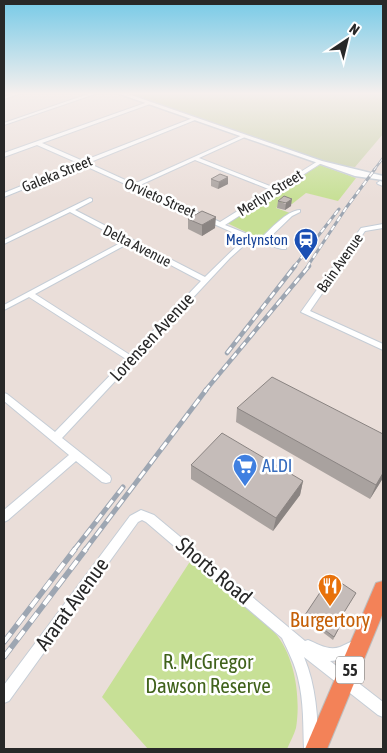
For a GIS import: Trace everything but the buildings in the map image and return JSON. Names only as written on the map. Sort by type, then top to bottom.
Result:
[{"type":"highway","name":"55","points":[[316,749],[383,590]]},
{"type":"main road","points":[[220,128],[342,170],[368,175],[382,181]]},
{"type":"street","points":[[4,155],[79,128]]},
{"type":"street","name":"Galeka Street","points":[[4,195],[170,128]]},
{"type":"street","points":[[134,186],[243,136]]},
{"type":"street","name":"Orvieto Street","points":[[38,143],[249,238],[284,248]]},
{"type":"street","points":[[194,158],[275,190]]},
{"type":"street","name":"Merlyn Street","points":[[220,225],[320,162]]},
{"type":"street","points":[[4,242],[90,200]]},
{"type":"street","name":"Delta Avenue","points":[[70,210],[205,280]]},
{"type":"street","points":[[261,242],[290,215],[298,211]]},
{"type":"street","name":"Bain Avenue","points":[[383,226],[363,229],[305,312],[383,347]]},
{"type":"street","name":"Lorensen Avenue","points":[[56,438],[205,280],[249,238]]},
{"type":"street","points":[[4,308],[128,241]]},
{"type":"street","points":[[30,294],[131,359]]},
{"type":"street","points":[[4,396],[106,479]]},
{"type":"street","points":[[4,517],[76,455]]},
{"type":"street","name":"Shorts Road","points":[[141,515],[150,518],[383,710]]},
{"type":"street","name":"Ararat Avenue","points":[[4,696],[134,519],[141,515]]},
{"type":"street","name":"Shorts Road","points":[[290,635],[319,652],[333,656],[342,654],[362,642]]},
{"type":"street","name":"Shorts Road","points":[[290,635],[310,696],[311,749]]},
{"type":"green space","points":[[227,128],[383,128],[383,134],[355,167],[315,158]]},
{"type":"green space","points":[[320,165],[356,178],[338,201],[306,193],[292,204],[283,202],[276,208],[290,213],[263,237],[256,237],[227,223],[275,196],[279,190]]},
{"type":"green space","name":"R. McGregor Dawson Reserve","points":[[191,560],[257,614],[282,642],[292,665],[298,704],[296,728],[287,749],[148,749],[102,697]]},
{"type":"railway","points":[[374,170],[383,158]]},
{"type":"railway","points":[[307,267],[346,208],[375,169]]},
{"type":"railway","points":[[294,267],[339,209]]},
{"type":"railway","points":[[227,353],[295,266]]},
{"type":"railway","points":[[205,391],[309,266]]},
{"type":"railway","points":[[85,550],[206,390]]},
{"type":"railway","points":[[74,550],[123,487]]},
{"type":"railway","points":[[4,642],[75,549]]},
{"type":"railway","points":[[4,657],[86,549]]},
{"type":"place","name":"Merlynston","points":[[306,261]]},
{"type":"place","name":"ALDI","points":[[245,487]]},
{"type":"place","name":"Burgertory","points":[[330,607]]}]
